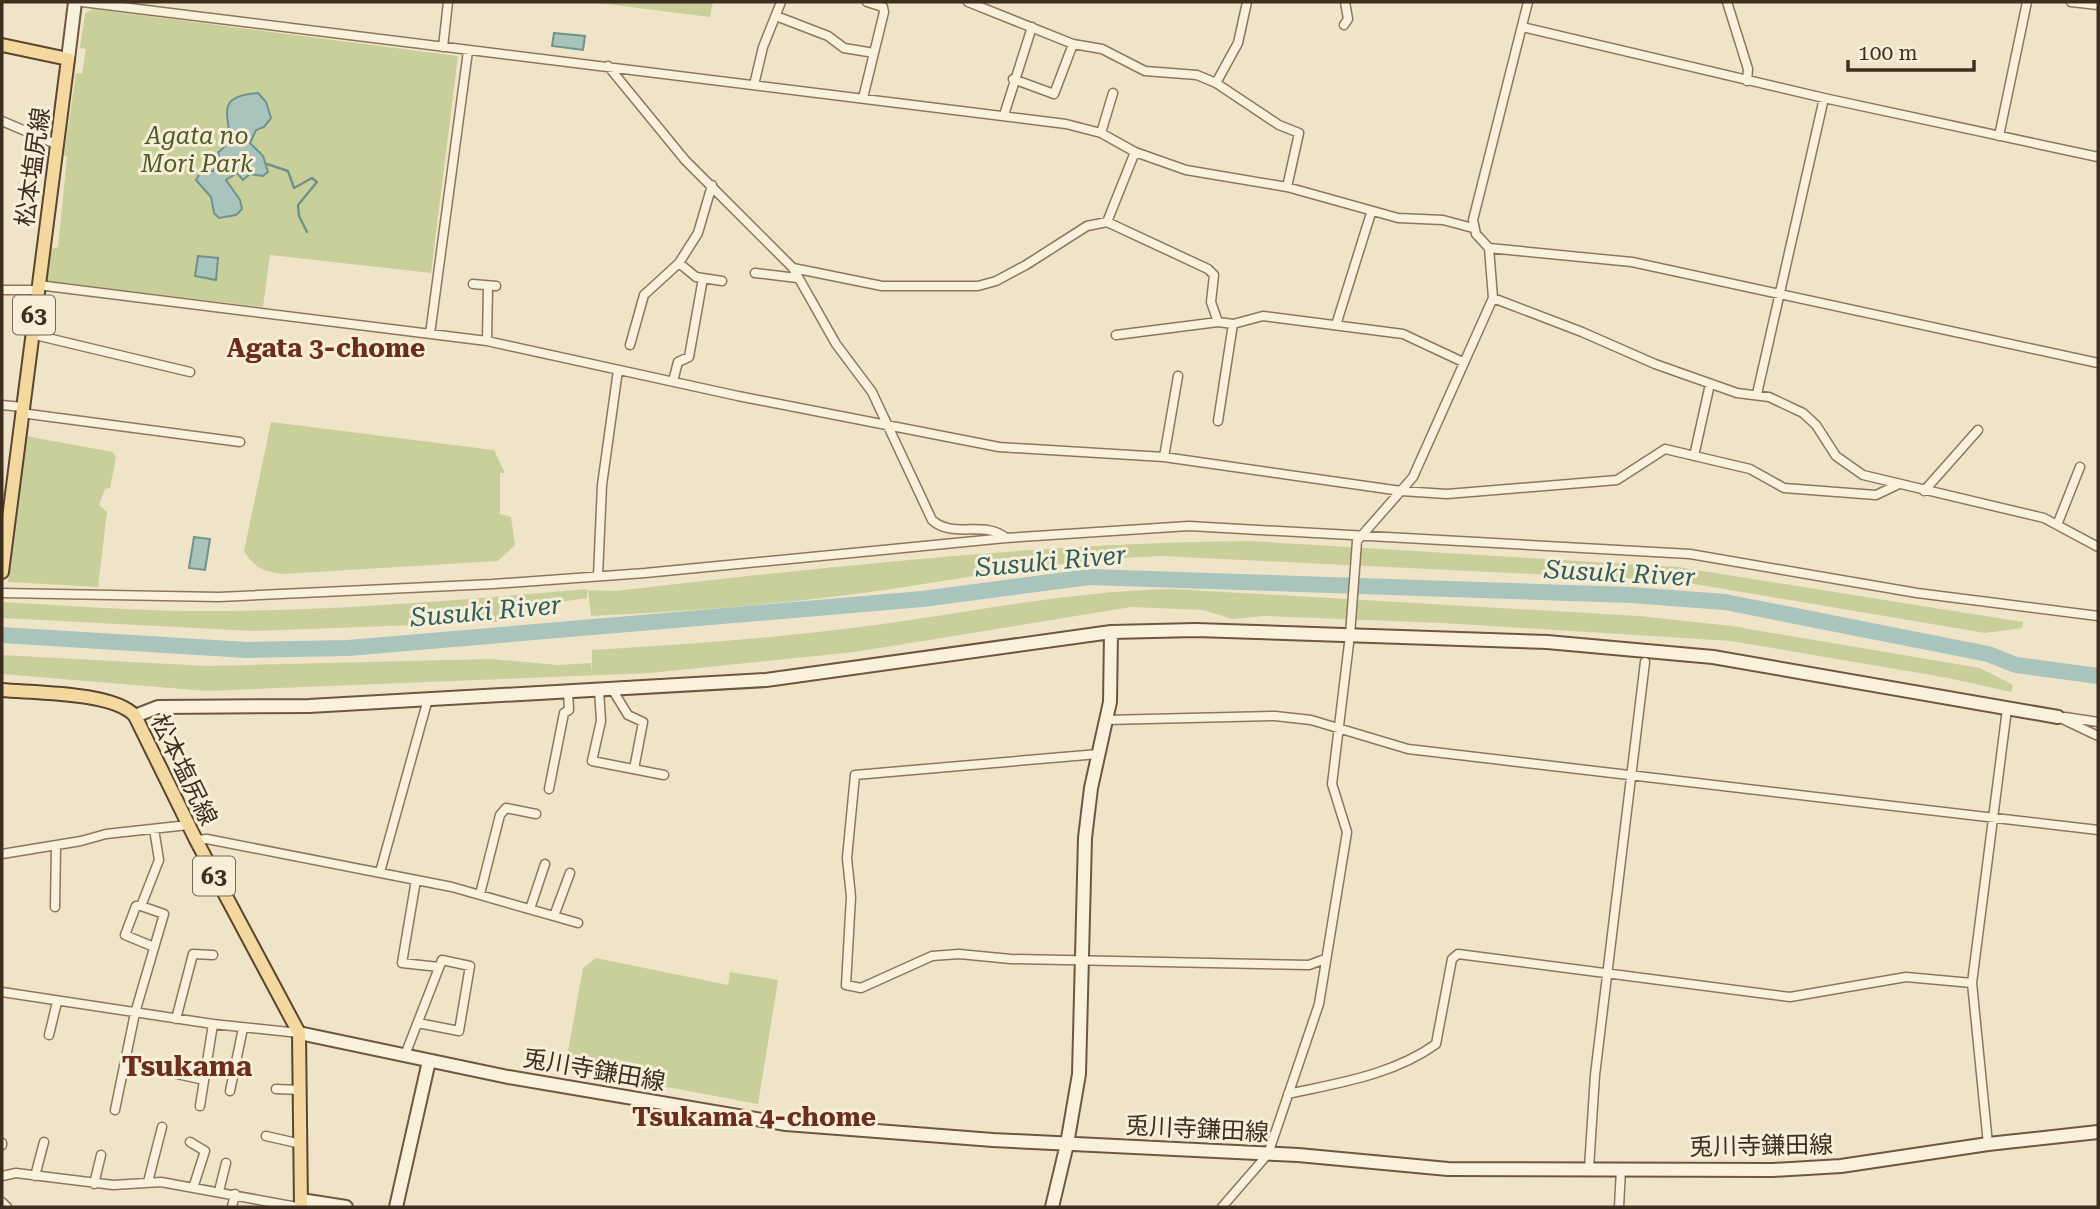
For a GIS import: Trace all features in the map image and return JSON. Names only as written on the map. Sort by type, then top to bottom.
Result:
[{"type":"main road","points":[[2,46],[68,59]]},
{"type":"main road","name":"松本塩尻線","points":[[2,572],[68,59]]},
{"type":"main road","name":"松本塩尻線","points":[[2,690],[105,699],[122,705],[135,716],[195,840],[299,1033],[299,1205]]},
{"type":"street","points":[[68,59],[75,2]]},
{"type":"street","points":[[82,2],[1066,124],[1101,133],[1135,152],[1186,170],[1287,187],[1398,219],[1443,220],[1474,228]]},
{"type":"street","points":[[443,47],[448,2]]},
{"type":"street","points":[[754,85],[760,56],[782,2]]},
{"type":"street","points":[[863,98],[884,9],[867,2]]},
{"type":"street","points":[[968,2],[1073,44],[1102,49],[1146,71],[1197,75],[1216,83],[1259,113],[1299,133],[1287,187]]},
{"type":"street","points":[[1216,83],[1238,43],[1247,2]]},
{"type":"street","points":[[1344,25],[1348,19],[1345,2]]},
{"type":"street","points":[[1222,1207],[1268,1154],[1319,1004],[1348,832],[1332,784],[1359,537],[1401,491],[1418,467],[1493,298],[1489,248],[1474,228],[1473,220],[1528,2]]},
{"type":"street","points":[[1727,2],[1748,69],[1747,80]]},
{"type":"street","points":[[1999,136],[2026,2]]},
{"type":"street","points":[[2071,2],[2098,5]]},
{"type":"street","points":[[776,16],[828,36],[844,48],[874,53]]},
{"type":"street","points":[[1004,115],[1013,79],[1032,27]]},
{"type":"street","points":[[1522,27],[1825,98],[2098,157]]},
{"type":"street","points":[[1013,79],[1054,94],[1073,44]]},
{"type":"street","points":[[430,334],[468,51]]},
{"type":"street","points":[[608,66],[685,160],[793,268],[836,344],[872,392],[927,510],[938,526],[999,531],[1006,538]]},
{"type":"street","points":[[1101,133],[1114,93]]},
{"type":"street","points":[[1757,394],[1825,98]]},
{"type":"street","points":[[2,121],[51,142]]},
{"type":"street","points":[[1107,222],[1135,152]]},
{"type":"street","points":[[630,345],[644,295],[679,263],[698,233],[712,185]]},
{"type":"street","points":[[1336,324],[1371,213]]},
{"type":"street","points":[[793,268],[882,286],[971,287],[996,281],[1087,226],[1107,222],[1209,269],[1214,275],[1212,302],[1218,322]]},
{"type":"street","points":[[1489,248],[1632,262],[2098,363]]},
{"type":"street","points":[[679,263],[703,278],[722,281]]},
{"type":"street","points":[[755,273],[797,278]]},
{"type":"street","points":[[673,381],[678,362],[689,357],[703,278]]},
{"type":"street","points":[[473,284],[492,286],[487,341]]},
{"type":"street","points":[[2,290],[37,288],[487,341],[890,427],[999,447],[1164,457],[1401,491],[1447,494],[1617,480],[1665,449],[1750,469],[1784,488],[1876,495],[1897,485]]},
{"type":"street","points":[[1493,298],[1710,384],[1737,393],[1757,394],[1803,413],[1844,463],[1863,475],[2044,518],[2098,547]]},
{"type":"street","points":[[1116,335],[1218,322],[1233,324],[1263,316],[1415,337],[1463,362]]},
{"type":"street","points":[[1218,421],[1233,324]]},
{"type":"street","points":[[31,334],[190,372]]},
{"type":"street","points":[[598,576],[602,485],[618,370]]},
{"type":"street","points":[[1164,457],[1178,376]]},
{"type":"street","points":[[1694,456],[1710,384]]},
{"type":"street","points":[[2,405],[240,442]]},
{"type":"street","points":[[1924,491],[1978,430]]},
{"type":"street","points":[[2057,525],[2080,467]]},
{"type":"street","points":[[2,593],[219,597],[598,576],[1158,526],[1690,554],[1917,593],[2098,616]]},
{"type":"street","points":[[135,716],[158,707],[309,706],[766,680],[1111,632],[1196,629],[1350,630],[1525,641],[1642,656],[1654,652],[1733,660],[2007,709],[2098,722]]},
{"type":"street","points":[[1052,1207],[1067,1144],[1079,1074],[1085,838],[1111,683],[1111,632]]},
{"type":"street","points":[[1589,1168],[1595,1075],[1631,773],[1642,656]]},
{"type":"street","points":[[606,689],[628,715],[643,722],[634,769]]},
{"type":"street","points":[[606,689],[592,761],[663,775]]},
{"type":"street","points":[[549,789],[564,713],[569,710],[568,691]]},
{"type":"street","points":[[380,872],[428,699]]},
{"type":"street","points":[[1989,1144],[1972,983],[2007,709]]},
{"type":"street","points":[[1106,720],[1275,716],[1311,720],[1408,749],[1631,773],[2098,830]]},
{"type":"street","points":[[2058,717],[2098,736]]},
{"type":"street","points":[[1098,754],[855,775],[847,859],[851,897],[846,985],[862,988],[932,956],[959,954],[1011,959],[1309,965],[1325,959]]},
{"type":"street","points":[[480,894],[500,815],[506,808],[536,814]]},
{"type":"street","points":[[2,854],[56,846],[106,834],[188,825]]},
{"type":"street","points":[[141,906],[159,860],[153,829]]},
{"type":"street","points":[[195,840],[208,839],[380,872],[480,894],[578,923]]},
{"type":"street","points":[[55,907],[56,846]]},
{"type":"street","points":[[530,909],[545,864]]},
{"type":"street","points":[[554,916],[570,873]]},
{"type":"street","points":[[416,880],[402,963],[439,967]]},
{"type":"street","points":[[115,1110],[135,1013],[155,947],[164,914],[136,906],[125,935],[155,947]]},
{"type":"street","points":[[176,1019],[193,954],[213,955]]},
{"type":"street","points":[[1288,1094],[1347,1082],[1413,1060],[1436,1044],[1452,959],[1458,954],[1790,997],[1906,977],[1972,983]]},
{"type":"street","points":[[405,1055],[442,960],[470,966],[459,1031],[418,1023]]},
{"type":"street","points":[[2,992],[176,1019],[299,1033]]},
{"type":"street","points":[[49,1035],[57,1002]]},
{"type":"street","points":[[200,1106],[213,1024]]},
{"type":"street","points":[[234,1086],[243,1028]]},
{"type":"street","name":"兎川寺鎌田線","points":[[299,1033],[429,1061],[786,1124],[1067,1144],[1268,1154],[1448,1169],[1773,1170],[1841,1166],[1989,1144],[2098,1132]]},
{"type":"street","points":[[396,1207],[429,1061]]},
{"type":"street","points":[[174,1070],[204,1080]]},
{"type":"street","points":[[275,1089],[301,1090]]},
{"type":"street","points":[[148,1182],[162,1126]]},
{"type":"street","points":[[266,1136],[301,1144]]},
{"type":"street","points":[[35,1176],[44,1142]]},
{"type":"street","points":[[190,1142],[205,1151],[193,1188]]},
{"type":"street","points":[[94,1184],[101,1155]]},
{"type":"street","points":[[219,1191],[226,1163]]},
{"type":"street","points":[[1619,1207],[1621,1169]]},
{"type":"street","points":[[2,1176],[16,1173],[94,1184],[148,1182],[299,1205],[345,1207]]},
{"type":"street","points":[[232,1207],[235,1194]]},
{"type":"street","points":[[2,1202],[7,1207]]},
{"type":"green space","points":[[591,2],[713,2],[710,17]]},
{"type":"green space","name":"Agata no Mori Park","points":[[92,9],[458,56],[431,273],[270,255],[263,307],[47,281],[51,249],[58,247],[67,157],[64,155],[76,73],[82,74],[86,49],[80,48],[85,14]]},
{"type":"green space","points":[[271,422],[494,450],[505,473],[500,473],[500,514],[511,517],[515,545],[498,561],[282,574],[260,568],[244,551]]},
{"type":"green space","points":[[26,436],[113,452],[116,458],[110,488],[105,489],[99,505],[107,512],[98,587],[8,582]]},
{"type":"green space","points":[[1250,541],[1678,567],[2023,622],[2022,628],[1985,633],[1677,581],[1160,556],[1051,565],[801,601],[626,614],[591,616],[588,590],[615,591],[1012,551]]},
{"type":"green space","points":[[587,589],[587,598],[553,603],[499,622],[253,631],[2,618],[2,602],[137,610],[284,610]]},
{"type":"green space","points":[[1173,589],[1639,616],[1732,626],[1980,668],[2013,685],[2011,692],[1948,678],[1731,641],[1442,623],[1264,616],[1232,619],[1203,610],[1131,607],[855,652],[650,673],[207,691],[2,674],[2,655],[207,666],[491,659],[558,665],[591,663],[592,672],[592,650],[786,635],[1092,594]]},
{"type":"green space","points":[[596,958],[728,985],[730,972],[778,980],[758,1104],[565,1068],[583,968]]},
{"type":"water","points":[[554,33],[585,36],[583,50],[552,46]]},
{"type":"water","points":[[258,93],[266,102],[271,118],[264,127],[256,130],[250,143],[263,156],[268,172],[263,176],[250,174],[243,180],[237,173],[226,180],[240,200],[242,209],[236,215],[219,218],[214,213],[211,197],[196,180],[201,171],[213,171],[220,159],[218,153],[226,145],[229,137],[228,105],[242,95]]},
{"type":"water","points":[[198,256],[218,258],[216,280],[195,276]]},
{"type":"water","points":[[194,537],[210,539],[205,570],[189,568]]},
{"type":"waterway","points":[[267,164],[288,171],[294,188],[312,178],[317,182],[298,205],[299,216],[307,232]]},
{"type":"waterway","name":"Susuki River","points":[[2,635],[247,650],[348,648],[922,599],[1089,577],[1631,595],[1725,602],[1988,654],[2016,665],[2098,676]]},
{"type":"district","name":"Agata 3-chome","points":[[326,348]]},
{"type":"district","name":"Tsukama","points":[[187,1066]]},
{"type":"district","name":"Tsukama 4-chome","points":[[754,1117]]}]
